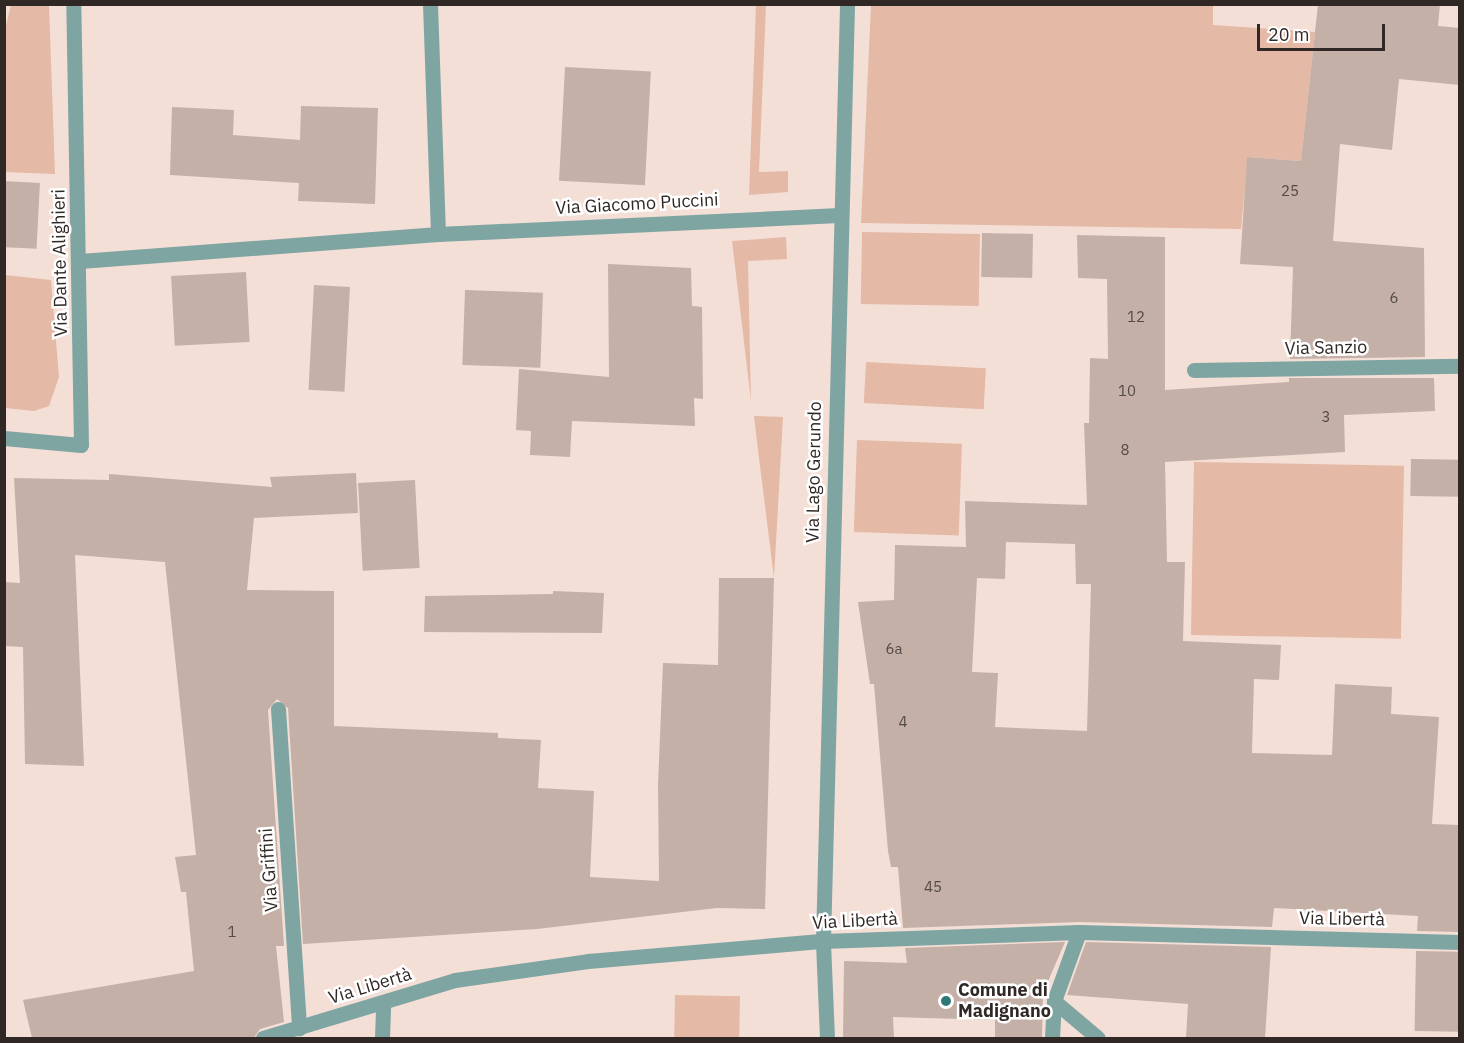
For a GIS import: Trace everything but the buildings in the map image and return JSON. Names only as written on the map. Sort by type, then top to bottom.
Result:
[{"type":"street","name":"Via Dante Alighieri","points":[[4,438],[81,445],[80,261],[73,4]]},
{"type":"street","points":[[430,4],[438,234]]},
{"type":"street","name":"Via Lago Gerundo","points":[[827,1038],[823,941],[839,215],[847,4]]},
{"type":"street","name":"Via Giacomo Puccini","points":[[80,261],[438,234],[839,215]]},
{"type":"street","name":"Via Sanzio","points":[[1194,370],[1460,366]]},
{"type":"street","name":"Via Griffini","points":[[278,709],[299,1028]]},
{"type":"street","points":[[1052,1038],[1054,1001],[1079,932]]},
{"type":"street","name":"Via Libertà","points":[[263,1038],[455,980],[588,961],[823,941],[1079,932],[1460,942]]},
{"type":"street","points":[[1054,1001],[1098,1038]]},
{"type":"street","points":[[382,1002],[382,1038]]},
{"type":"shaded area","points":[[11,5],[49,5],[55,174],[5,172],[4,33]]},
{"type":"shaded area","points":[[756,5],[766,5],[759,172],[788,171],[788,192],[749,195]]},
{"type":"shaded area","points":[[871,5],[1213,5],[1213,25],[1315,32],[1301,161],[1248,157],[1241,229],[861,223]]},
{"type":"shaded area","points":[[862,232],[980,234],[979,306],[861,304]]},
{"type":"shaded area","points":[[786,237],[787,259],[748,261],[751,401],[732,241]]},
{"type":"shaded area","points":[[5,275],[51,280],[59,377],[49,406],[34,411],[5,408]]},
{"type":"shaded area","points":[[866,362],[986,368],[984,409],[864,403]]},
{"type":"shaded area","points":[[754,416],[783,417],[774,578],[758,450]]},
{"type":"shaded area","points":[[857,440],[962,444],[959,536],[854,532]]},
{"type":"shaded area","points":[[1194,462],[1404,466],[1401,639],[1191,635]]},
{"type":"shaded area","points":[[675,995],[740,996],[739,1038],[674,1038]]},
{"type":"place","name":"Comune di Madignano","points":[[946,1001]]}]
